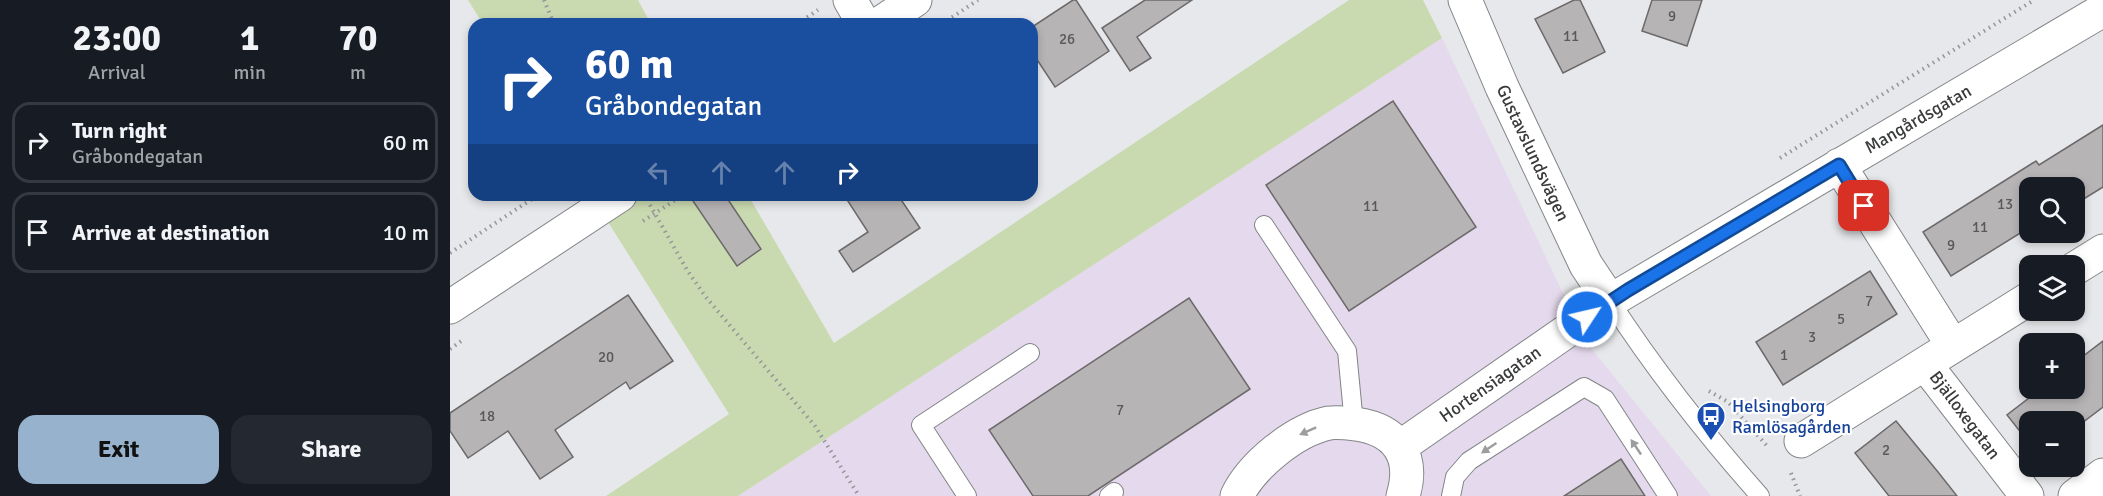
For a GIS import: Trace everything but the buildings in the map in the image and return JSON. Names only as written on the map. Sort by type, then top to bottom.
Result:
[{"type":"street","points":[[888,18],[915,0]]},
{"type":"street","name":"Gustavslundsvägen","points":[[1466,0],[1502,87],[1580,254],[1610,301]]},
{"type":"street","points":[[837,3],[856,18]]},
{"type":"street","name":"Mangårdsgatan","points":[[1610,301],[2103,10]]},
{"type":"street","points":[[1839,165],[1953,346]]},
{"type":"street","points":[[450,308],[633,201]]},
{"type":"street","points":[[2085,262],[2103,251]]},
{"type":"street","name":"Hortensiagatan","points":[[1400,447],[1610,301]]},
{"type":"street","points":[[1801,441],[2019,305]]},
{"type":"street","name":"Bjälloxegatan","points":[[1925,363],[2027,496]]},
{"type":"street","points":[[1237,496],[1253,473],[1286,443],[1302,432],[1331,423],[1353,424],[1382,432],[1400,447],[1406,462],[1407,478],[1403,496]]},
{"type":"street","points":[[2075,496],[2103,475]]},
{"type":"lane","points":[[1264,225],[1347,351],[1353,424]]},
{"type":"lane","points":[[1610,301],[1646,357],[1711,441],[1760,496]]},
{"type":"lane","points":[[967,496],[921,425],[1030,352]]},
{"type":"lane","points":[[1451,496],[1455,477],[1469,461],[1584,387],[1605,399],[1668,496]]},
{"type":"path","points":[[544,0],[552,18]]},
{"type":"path","points":[[951,18],[978,0]]},
{"type":"path","points":[[1776,161],[2034,0]]},
{"type":"path","points":[[808,18],[837,3]]},
{"type":"path","points":[[450,254],[529,201]]},
{"type":"path","points":[[636,201],[705,296],[815,426],[859,496]]},
{"type":"shaded area","points":[[1442,38],[1586,342],[1711,496],[738,496]]},
{"type":"green space","points":[[468,0],[638,0],[648,18],[479,18]]},
{"type":"green space","points":[[1349,0],[1423,0],[1442,38],[738,496],[606,496],[729,414],[595,201],[751,201],[834,343]]},
{"type":"place","name":"Helsingborg Ramlösagården","points":[[1711,442]]},
{"type":"route","points":[[1587,317],[1628,290],[1839,165],[1864,206]]}]
